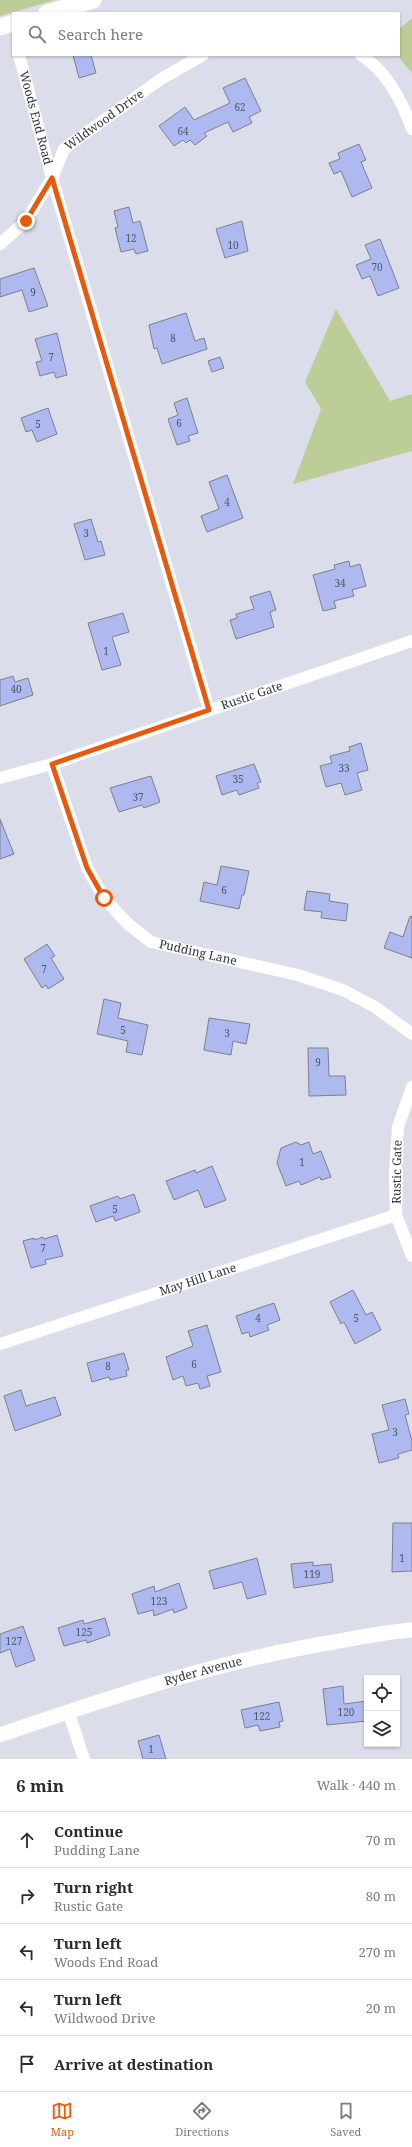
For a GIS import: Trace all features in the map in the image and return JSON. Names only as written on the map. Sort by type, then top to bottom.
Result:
[{"type":"main road","points":[[51,12],[93,0]]},
{"type":"street","name":"Woods End Road","points":[[19,56],[52,178],[209,710]]},
{"type":"street","name":"Wildwood Drive","points":[[0,244],[26,221],[52,178],[64,150],[161,79],[201,56]]},
{"type":"street","points":[[363,56],[370,60],[390,83],[405,109],[412,129]]},
{"type":"street","name":"Rustic Gate","points":[[0,778],[52,764],[412,641]]},
{"type":"street","name":"Pudding Lane","points":[[52,764],[87,868],[104,898],[127,923],[152,942],[298,975],[343,990],[375,1007],[412,1034]]},
{"type":"street","name":"Rustic Gate","points":[[412,1087],[398,1127],[395,1173],[396,1215],[412,1256]]},
{"type":"street","name":"May Hill Lane","points":[[0,1344],[396,1215]]},
{"type":"street","name":"Ryder Avenue","points":[[0,1735],[142,1687],[226,1664],[306,1646],[412,1630]]},
{"type":"street","points":[[68,1711],[84,1759]]},
{"type":"green space","points":[[0,0],[55,0],[12,12],[0,16]]},
{"type":"green space","points":[[412,18],[412,73],[398,56],[400,56],[400,28]]},
{"type":"green space","points":[[336,309],[390,401],[412,394],[412,451],[293,484],[321,409],[305,382]]},
{"type":"building","points":[[73,56],[91,56],[96,73],[79,78]]},
{"type":"building","points":[[245,78],[261,111],[249,117],[252,123],[233,132],[228,122],[204,133],[207,136],[195,145],[190,140],[186,143],[183,140],[174,146],[159,126],[185,107],[194,120],[230,103],[223,88]]},
{"type":"building","points":[[359,144],[366,160],[361,162],[372,188],[352,197],[341,171],[334,174],[329,163],[340,159],[338,153]]},
{"type":"building","points":[[129,207],[133,223],[140,221],[148,251],[136,254],[134,249],[121,252],[115,228],[118,227],[114,211]]},
{"type":"building","points":[[242,221],[248,251],[225,258],[216,229]]},
{"type":"building","points":[[380,239],[399,288],[378,296],[370,276],[362,279],[356,265],[371,259],[365,245]]},
{"type":"building","points":[[34,268],[48,306],[29,312],[22,290],[0,297],[0,279]]},
{"type":"building","points":[[186,313],[195,341],[204,338],[207,349],[162,364],[157,348],[154,349],[149,325]]},
{"type":"building","points":[[57,333],[67,375],[56,378],[54,372],[40,376],[36,362],[42,361],[35,339]]},
{"type":"building","points":[[220,357],[224,368],[212,372],[208,361]]},
{"type":"building","points":[[187,398],[198,433],[188,436],[190,441],[177,445],[168,419],[178,415],[174,403]]},
{"type":"building","points":[[48,408],[57,434],[37,442],[32,430],[26,432],[21,418]]},
{"type":"building","points":[[227,475],[243,518],[207,532],[201,516],[219,509],[209,482]]},
{"type":"building","points":[[91,519],[98,542],[101,541],[105,555],[85,560],[74,524]]},
{"type":"building","points":[[349,561],[350,567],[360,564],[366,586],[352,590],[354,596],[334,601],[336,608],[323,611],[313,575],[335,569],[334,565]]},
{"type":"building","points":[[270,591],[276,610],[270,612],[274,627],[236,639],[230,620],[237,618],[236,614],[254,609],[250,597]]},
{"type":"building","points":[[123,613],[129,632],[112,637],[121,665],[102,670],[88,623]]},
{"type":"building","points":[[13,676],[15,682],[28,678],[33,695],[0,706],[0,680]]},
{"type":"building","points":[[361,743],[368,770],[357,773],[362,790],[345,795],[341,783],[326,787],[320,766],[332,763],[330,756],[350,751],[349,747]]},
{"type":"building","points":[[254,764],[261,782],[257,783],[259,788],[239,795],[237,790],[222,795],[216,776]]},
{"type":"building","points":[[151,776],[160,802],[144,808],[142,805],[119,812],[110,788]]},
{"type":"building","points":[[0,819],[14,854],[0,859]]},
{"type":"building","points":[[221,866],[249,871],[244,895],[242,895],[239,909],[200,901],[204,882],[217,885]]},
{"type":"building","points":[[307,891],[330,894],[329,901],[348,904],[346,921],[321,918],[322,912],[304,910]]},
{"type":"building","points":[[410,916],[412,917],[412,958],[384,948],[390,932],[403,937]]},
{"type":"building","points":[[47,944],[55,956],[51,958],[64,979],[48,989],[46,985],[42,988],[24,959]]},
{"type":"building","points":[[104,999],[121,1003],[118,1018],[148,1025],[142,1055],[126,1052],[128,1041],[97,1034]]},
{"type":"building","points":[[209,1018],[250,1024],[246,1044],[233,1041],[231,1055],[204,1050]]},
{"type":"building","points":[[308,1048],[328,1048],[329,1076],[345,1076],[346,1095],[309,1096]]},
{"type":"building","points":[[296,1142],[301,1145],[309,1142],[313,1154],[321,1151],[331,1177],[321,1180],[320,1177],[301,1185],[299,1181],[286,1186],[277,1163],[281,1148]]},
{"type":"building","points":[[212,1166],[226,1200],[205,1208],[198,1190],[174,1200],[166,1181],[195,1170],[196,1173]]},
{"type":"building","points":[[134,1194],[140,1212],[115,1221],[113,1216],[96,1222],[90,1206],[118,1196],[120,1199]]},
{"type":"building","points":[[57,1235],[63,1256],[45,1260],[46,1264],[31,1268],[23,1241],[43,1237],[44,1239]]},
{"type":"building","points":[[353,1290],[366,1315],[372,1312],[381,1330],[355,1344],[344,1322],[341,1324],[330,1302]]},
{"type":"building","points":[[274,1303],[280,1320],[267,1325],[269,1330],[250,1337],[249,1332],[242,1334],[236,1316]]},
{"type":"building","points":[[207,1325],[221,1372],[207,1376],[210,1386],[200,1389],[198,1383],[186,1386],[183,1376],[173,1380],[166,1357],[193,1346],[188,1331]]},
{"type":"building","points":[[124,1353],[129,1370],[126,1370],[127,1376],[110,1380],[109,1377],[92,1382],[87,1363]]},
{"type":"building","points":[[21,1390],[26,1406],[55,1397],[61,1415],[15,1431],[4,1396]]},
{"type":"building","points":[[405,1399],[409,1414],[405,1415],[412,1441],[412,1450],[398,1454],[399,1458],[379,1463],[372,1434],[389,1430],[382,1405]]},
{"type":"building","points":[[393,1523],[412,1523],[412,1571],[392,1572]]},
{"type":"building","points":[[257,1558],[266,1594],[247,1599],[242,1582],[214,1589],[209,1571]]},
{"type":"building","points":[[313,1562],[313,1566],[331,1564],[333,1582],[294,1588],[291,1564]]},
{"type":"building","points":[[179,1583],[187,1608],[174,1613],[173,1609],[154,1616],[153,1610],[138,1614],[132,1594],[154,1586],[155,1592]]},
{"type":"building","points":[[105,1618],[110,1635],[87,1643],[86,1640],[64,1646],[58,1628],[83,1620],[84,1624]]},
{"type":"building","points":[[23,1626],[35,1660],[16,1667],[10,1649],[0,1653],[0,1634]]},
{"type":"building","points":[[343,1686],[344,1704],[364,1701],[364,1721],[327,1725],[323,1689]]},
{"type":"building","points":[[279,1702],[283,1721],[279,1722],[280,1727],[260,1731],[258,1725],[245,1728],[241,1710]]},
{"type":"building","points":[[159,1735],[166,1759],[143,1759],[138,1741]]},
{"type":"route","points":[[26,221],[52,178],[209,710],[52,764],[87,868],[104,898]]}]
